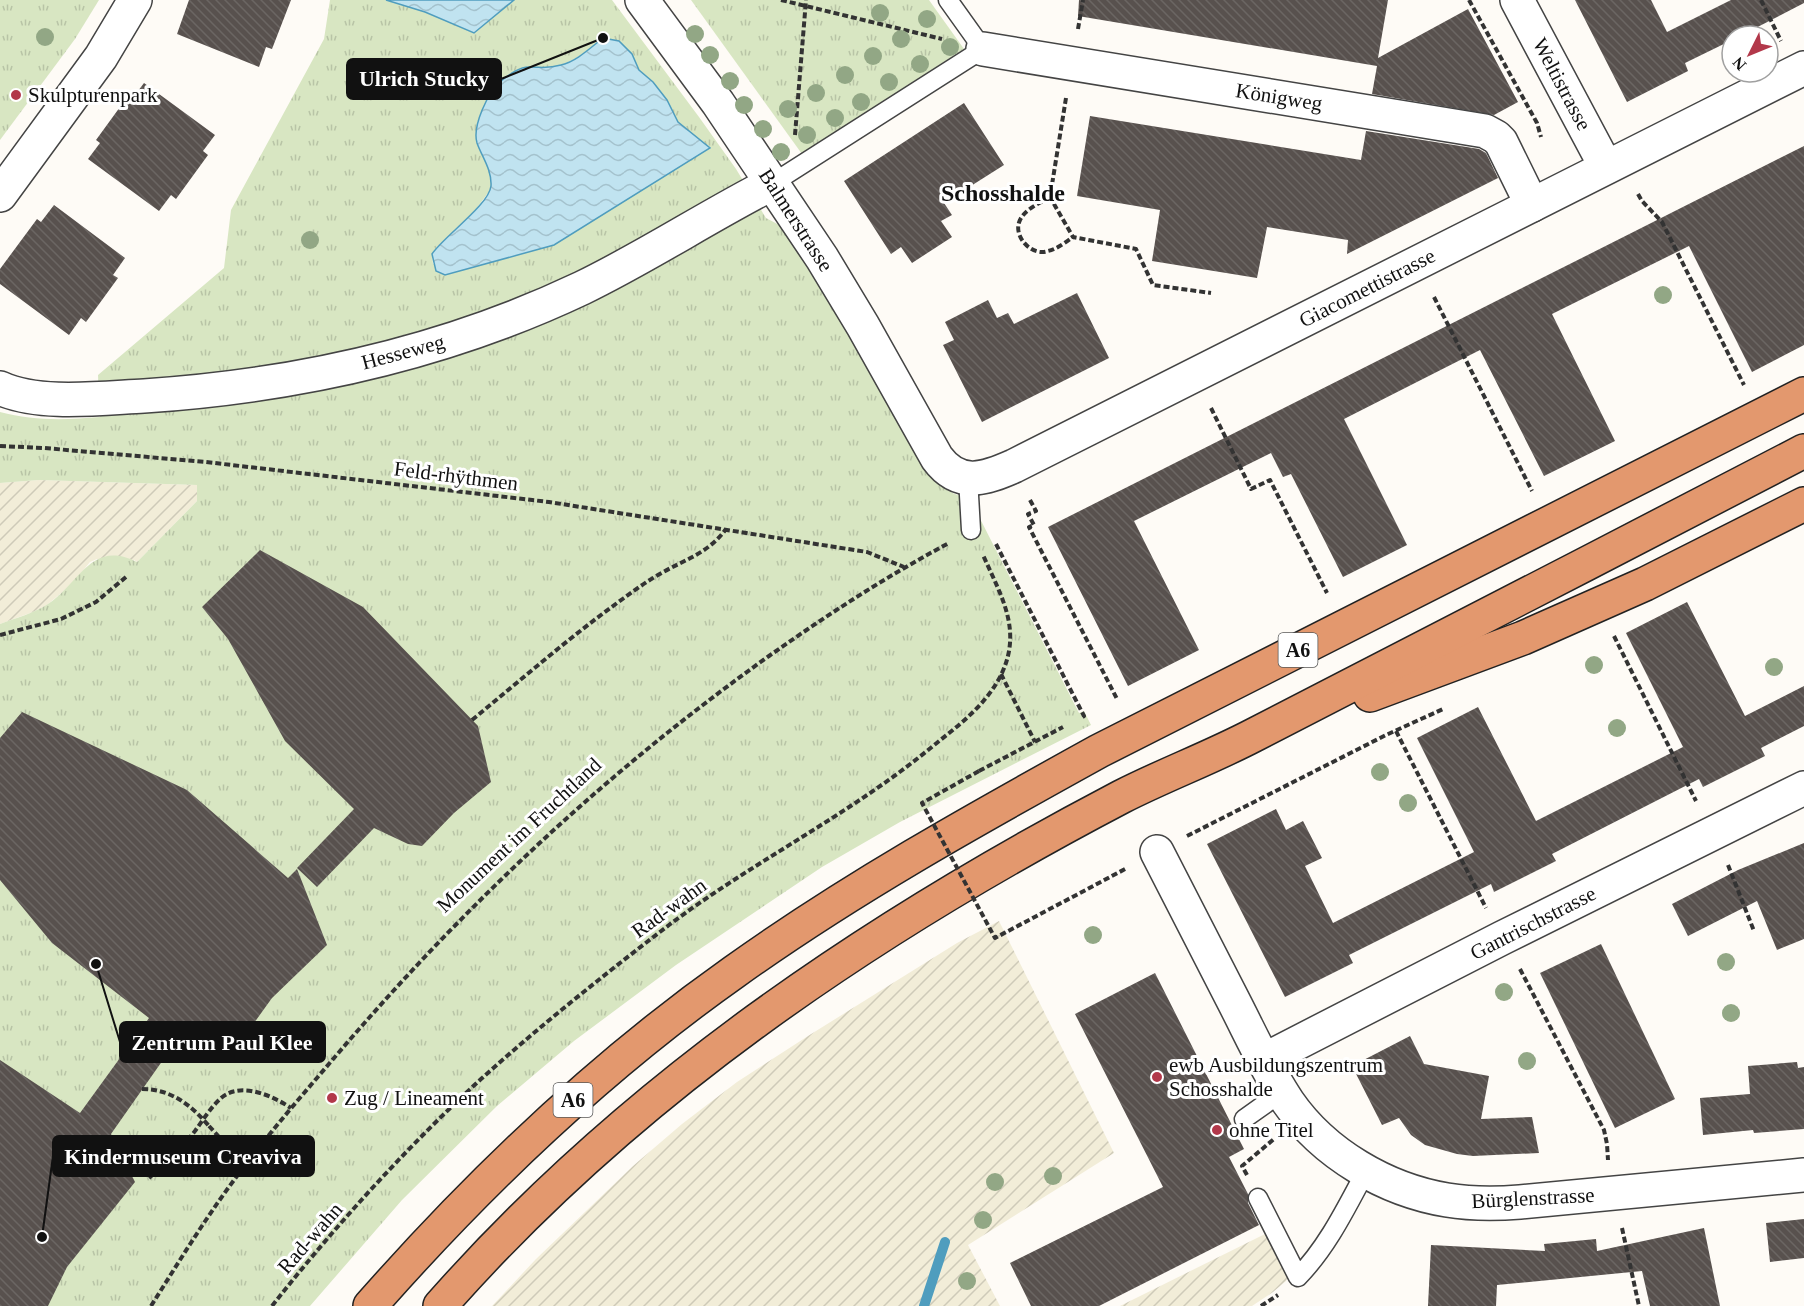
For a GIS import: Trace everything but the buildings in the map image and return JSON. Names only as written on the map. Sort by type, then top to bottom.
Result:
[{"type":"highway","name":"A6","points":[[370,1306],[478,1188],[600,1076],[733,972],[876,878],[988,812],[1099,751],[1804,394]]},
{"type":"highway","name":"A6","points":[[440,1306],[515,1225],[572,1170],[634,1116],[699,1063],[765,1014],[903,921],[1125,795],[1228,749],[1804,451]]},
{"type":"highway","points":[[1228,749],[1523,638],[1645,584],[1804,504]]},
{"type":"street","points":[[0,195],[101,57],[135,0]]},
{"type":"street","name":"Balmerstrasse","points":[[642,0],[718,103],[822,258],[933,451],[948,471],[968,478]]},
{"type":"street","name":"Weltistrasse","points":[[1517,0],[1606,167]]},
{"type":"street","name":"Königweg","points":[[983,49],[1485,131],[1501,142],[1532,205]]},
{"type":"street","name":"Giacomettistrasse","points":[[968,478],[982,478],[1014,466],[1804,68]]},
{"type":"street","name":"Hesseweg","points":[[0,388],[19,394],[70,399],[182,393],[302,376],[403,354],[458,337],[581,288],[640,259],[773,183]]},
{"type":"street","name":"Gantrischstrasse","points":[[1264,1060],[1502,938],[1804,789]]},
{"type":"street","name":"Bürglenstrasse","points":[[1157,852],[1282,1092],[1315,1134],[1366,1171],[1401,1188],[1445,1200],[1500,1204],[1804,1175]]},
{"type":"lane","points":[[773,183],[983,49],[948,0]]},
{"type":"lane","points":[[968,478],[971,531]]},
{"type":"lane","points":[[1244,1119],[1282,1092]]},
{"type":"lane","points":[[1258,1197],[1298,1277],[1313,1262],[1329,1240],[1366,1171]]},
{"type":"path","points":[[781,0],[983,49]]},
{"type":"path","points":[[795,140],[806,0]]},
{"type":"path","points":[[1073,237],[1050,197],[1083,0]]},
{"type":"path","points":[[1469,0],[1537,123],[1541,138],[1541,151],[1536,162],[1517,175]]},
{"type":"path","points":[[1761,0],[1773,24]]},
{"type":"path","points":[[1638,194],[1662,222],[1744,385]]},
{"type":"path","points":[[1050,197],[1027,211],[1020,220],[1018,230],[1020,238],[1027,246],[1038,252],[1048,252],[1073,237],[1136,249],[1153,285],[1211,293]]},
{"type":"path","points":[[1434,297],[1532,491]]},
{"type":"path","points":[[1211,408],[1251,489],[1270,480],[1327,593]]},
{"type":"path","name":"Feld-rhÿthmen","points":[[0,446],[241,466],[549,502],[867,552],[904,567]]},
{"type":"path","points":[[1030,500],[1036,511],[1028,514],[1034,525],[1029,527],[1117,699]]},
{"type":"path","points":[[472,720],[622,599],[658,575],[701,553],[718,540],[726,529]]},
{"type":"path","name":"Monument im Fruchtland","points":[[151,1306],[210,1213],[291,1108],[432,948],[528,852],[652,743],[733,682],[820,620],[904,567],[971,531]]},
{"type":"path","name":"Rad-wahn","points":[[272,1306],[312,1255],[412,1146],[480,1080],[561,1010],[671,924],[722,888],[907,768],[967,719],[991,691],[1001,674],[1010,651],[1011,630],[1007,609],[971,531]]},
{"type":"path","points":[[995,544],[1084,716],[1074,721]]},
{"type":"path","points":[[0,635],[61,619],[96,602],[126,577]]},
{"type":"path","points":[[1614,638],[1698,805]]},
{"type":"path","points":[[1001,674],[1035,742]]},
{"type":"path","points":[[1064,726],[922,803],[995,938],[1157,852]]},
{"type":"path","points":[[1396,731],[1415,768]]},
{"type":"path","points":[[1715,833],[1754,931]]},
{"type":"path","points":[[142,1089],[165,1092],[177,1097],[198,1113],[230,1149],[247,1163]]},
{"type":"path","points":[[149,1178],[164,1165],[218,1102],[231,1092],[243,1091],[264,1095],[291,1108]]},
{"type":"path","points":[[1615,1193],[1639,1306]]},
{"type":"shaded area","points":[[39,480],[197,485],[197,501],[137,562],[97,559],[90,562],[73,583],[47,605],[0,624],[0,483]]},
{"type":"shaded area","points":[[999,921],[1114,1153],[968,1245],[1000,1306],[492,1306],[536,1259],[633,1166],[682,1124],[737,1082],[957,943]]},
{"type":"shaded area","points":[[1267,1233],[1288,1277],[1273,1292],[1252,1306],[1120,1306]]},
{"type":"green space","name":"Skulpturenpark","points":[[0,0],[99,0],[75,39],[0,140]]},
{"type":"green space","points":[[330,0],[386,0],[425,12],[474,33],[514,0],[612,0],[736,169],[766,218],[785,228],[851,333],[932,477],[949,491],[970,499],[1079,713],[1084,711],[1091,725],[900,822],[822,867],[676,965],[574,1041],[497,1106],[402,1200],[310,1306],[0,1306],[0,624],[48,604],[87,566],[97,560],[108,556],[121,556],[137,562],[197,501],[197,485],[39,480],[0,483],[0,412],[50,419],[100,417],[98,375],[224,268],[231,210],[324,39]],"holes":[[[603,38],[619,41],[632,54],[639,70],[653,82],[667,100],[678,122],[709,147],[433,264],[432,254],[437,247],[476,209],[491,189],[491,175],[476,141],[477,123],[488,100],[527,67],[550,67],[568,62]]]},
{"type":"green space","points":[[691,0],[929,0],[964,49],[802,154]]},
{"type":"water","points":[[386,0],[514,0],[474,33],[425,12]]},
{"type":"water","points":[[603,38],[619,41],[632,54],[639,70],[653,82],[667,100],[678,122],[710,148],[554,245],[445,275],[436,271],[432,254],[482,202],[491,186],[488,169],[476,136],[482,110],[496,86],[511,74],[525,67],[552,67],[567,63]]},
{"type":"waterway","points":[[924,1306],[945,1242]]},
{"type":"place","name":"Ulrich Stucky","points":[[603,38]]},
{"type":"place","name":"Skulpturenpark","points":[[16,95]]},
{"type":"place","name":"Zentrum Paul Klee","points":[[96,964]]},
{"type":"place","name":"ewb Ausbildungszentrum Schosshalde","points":[[1157,1077]]},
{"type":"place","name":"Zug / Lineament","points":[[332,1098]]},
{"type":"place","name":"ohne Titel","points":[[1217,1130]]},
{"type":"place","name":"Kindermuseum Creaviva","points":[[42,1237]]},
{"type":"district","name":"Schosshalde","points":[[1003,193]]}]
